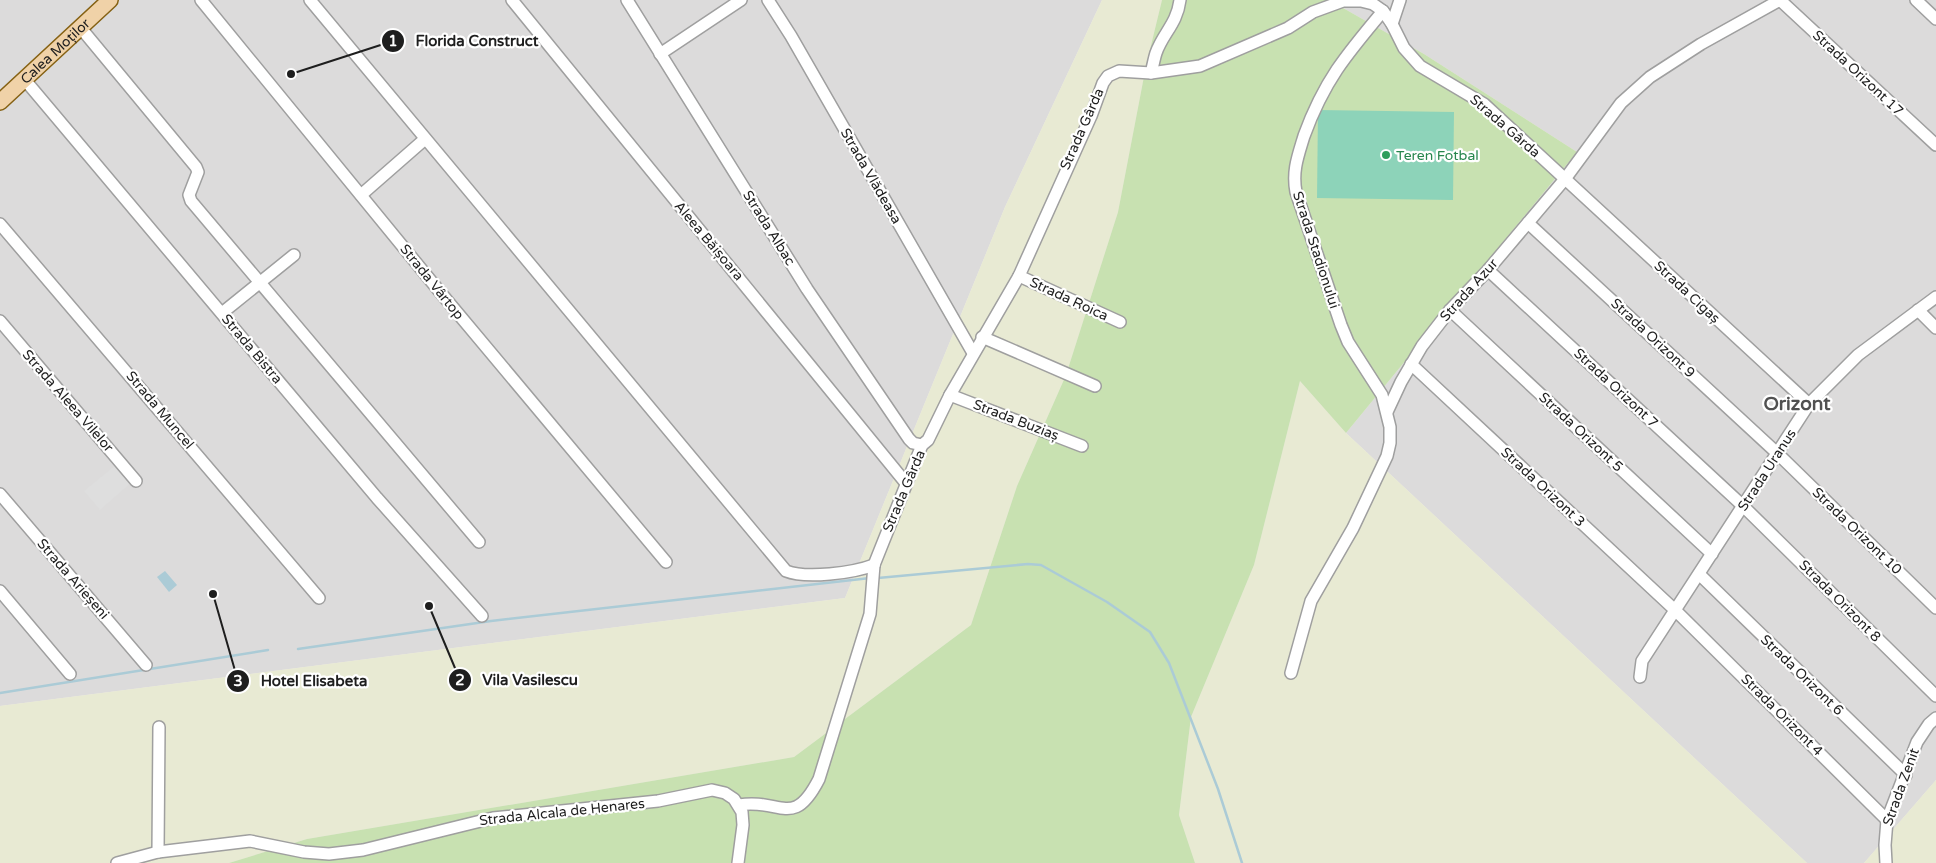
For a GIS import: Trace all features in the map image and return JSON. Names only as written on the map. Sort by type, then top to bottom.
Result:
[{"type":"main road","name":"Calea Moților","points":[[0,102],[110,0]]},
{"type":"street","name":"Strada Vârtop","points":[[201,0],[666,562]]},
{"type":"street","points":[[310,0],[786,571],[803,575],[874,568]]},
{"type":"street","name":"Aleea Băișoara","points":[[512,0],[905,482]]},
{"type":"street","name":"Strada Albac","points":[[627,0],[807,289],[909,439],[913,443],[922,445]]},
{"type":"street","points":[[660,54],[741,0]]},
{"type":"street","name":"Strada Vlădeasa","points":[[768,0],[791,36],[973,353]]},
{"type":"street","points":[[1152,73],[1156,53],[1173,26],[1179,12],[1180,0]]},
{"type":"street","points":[[1392,24],[1400,0]]},
{"type":"street","name":"Strada Orizont 17","points":[[1780,0],[1936,145]]},
{"type":"street","name":"Strada Azur","points":[[1387,412],[1411,364],[1450,310],[1488,270],[1565,180],[1621,102],[1636,88],[1700,44],[1780,0]]},
{"type":"street","points":[[1916,0],[1936,19]]},
{"type":"street","name":"Strada Gârda","points":[[739,805],[750,803],[788,810],[800,806],[809,799],[819,779],[870,614],[874,568],[905,482],[922,445],[932,434],[950,395],[973,353],[1019,276],[1091,116],[1103,83],[1108,76],[1120,71],[1152,73],[1200,66],[1288,28],[1312,12],[1328,5],[1361,1],[1382,6],[1404,48],[1420,66],[1484,104],[1565,180]]},
{"type":"street","name":"Strada Stadionului","points":[[1382,6],[1332,74],[1316,105],[1294,172],[1296,192],[1341,325],[1348,342],[1382,395],[1387,412]]},
{"type":"street","points":[[80,27],[196,167],[198,172],[189,195],[191,201],[479,542]]},
{"type":"street","name":"Strada Bistra","points":[[25,80],[371,490],[482,616]]},
{"type":"street","points":[[361,195],[425,139]]},
{"type":"street","name":"Strada Cigaș","points":[[1565,180],[1809,404]]},
{"type":"street","name":"Strada Orizont 9","points":[[1528,223],[1777,453]]},
{"type":"street","name":"Strada Muncel","points":[[0,224],[319,598]]},
{"type":"street","points":[[222,313],[294,254]]},
{"type":"street","name":"Strada Orizont 7","points":[[1488,270],[1743,506]]},
{"type":"street","name":"Strada Roica","points":[[1019,276],[1120,322]]},
{"type":"street","name":"Strada Uranus","points":[[1640,677],[1642,660],[1676,611],[1809,404],[1854,359],[1936,297]]},
{"type":"street","name":"Strada Orizont 5","points":[[1450,310],[1712,554]]},
{"type":"street","points":[[1918,310],[1936,328]]},
{"type":"street","name":"Strada Aleea Vilelor","points":[[0,321],[136,481]]},
{"type":"street","points":[[982,337],[1095,386]]},
{"type":"street","name":"Strada Orizont 3","points":[[1411,364],[1676,611]]},
{"type":"street","name":"Strada Buziaș","points":[[950,395],[1082,446]]},
{"type":"street","points":[[1291,673],[1311,602],[1353,528],[1387,456],[1390,443],[1387,412]]},
{"type":"street","name":"Strada Orizont 10","points":[[1777,453],[1936,608]]},
{"type":"street","name":"Strada Arieșeni","points":[[0,494],[146,664]]},
{"type":"street","name":"Strada Orizont 8","points":[[1743,506],[1936,696]]},
{"type":"street","name":"Strada Orizont 6","points":[[1699,574],[1906,775]]},
{"type":"street","points":[[0,591],[70,674]]},
{"type":"street","name":"Strada Orizont 4","points":[[1676,611],[1887,820]]},
{"type":"street","name":"Strada Zenit","points":[[1886,863],[1887,820],[1921,734],[1936,718]]},
{"type":"street","points":[[158,852],[159,728]]},
{"type":"street","name":"Strada Alcala de Henares","points":[[117,863],[158,852],[250,841],[304,852],[329,854],[363,850],[493,818],[658,801],[712,790],[725,793],[739,805]]},
{"type":"street","points":[[738,863],[743,825],[739,805]]},
{"type":"shaded area","points":[[0,0],[1102,0],[1005,207],[845,598],[0,706]]},
{"type":"shaded area","points":[[1329,0],[1936,0],[1936,780],[1864,863],[1807,863],[1346,433],[1577,152],[1424,54]]},
{"type":"shaded area","points":[[117,464],[132,482],[100,510],[84,491]]},
{"type":"green space","points":[[1102,0],[1162,0],[1146,66],[1118,212],[1066,375],[1017,486],[971,625],[794,757],[307,839],[229,863],[0,863],[0,706],[845,598],[1005,207]]},
{"type":"green space","points":[[1162,0],[1329,0],[1424,54],[1577,152],[1346,433],[1300,381],[1254,565],[1191,717],[1179,815],[1195,863],[229,863],[307,839],[794,757],[971,625],[1017,486],[1066,375],[1118,212],[1146,66]]},
{"type":"green space","name":"Teren Fotbal","points":[[1318,110],[1454,112],[1453,200],[1317,198]]},
{"type":"green space","points":[[1300,381],[1346,433],[1807,863],[1195,863],[1179,815],[1191,717],[1254,565]]},
{"type":"green space","points":[[1936,780],[1936,863],[1864,863]]},
{"type":"water","points":[[165,571],[177,585],[169,592],[157,577]]},
{"type":"waterway","points":[[878,578],[1028,564],[1041,565],[1107,602],[1150,632],[1169,663],[1218,789],[1242,863]]},
{"type":"waterway","points":[[298,649],[491,621],[870,578]]},
{"type":"waterway","points":[[0,693],[268,650]]},
{"type":"place","name":"Florida Construct","points":[[291,74]]},
{"type":"place","name":"Teren Fotbal","points":[[1386,155]]},
{"type":"place","name":"Hotel Elisabeta","points":[[213,594]]},
{"type":"place","name":"Vila Vasilescu","points":[[429,606]]},
{"type":"district","name":"Orizont","points":[[1797,404]]}]
